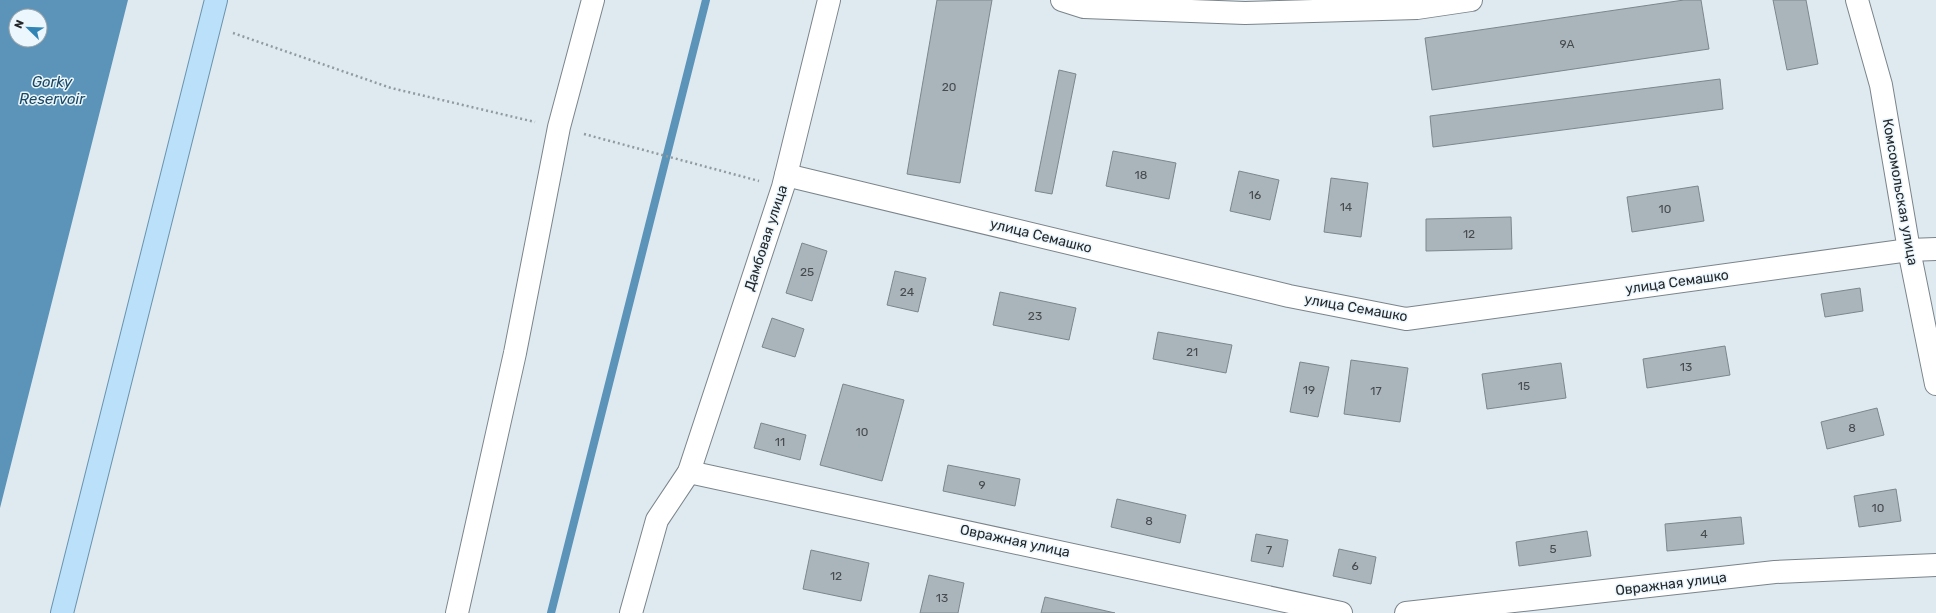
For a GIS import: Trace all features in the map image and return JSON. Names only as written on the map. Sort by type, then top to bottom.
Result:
[{"type":"main road","points":[[62,613],[216,0]]},
{"type":"street","points":[[457,613],[515,353],[559,127],[593,0]]},
{"type":"street","name":"Дамбовая улица","points":[[631,613],[657,520],[689,472],[785,181],[829,0]]},
{"type":"street","points":[[1062,0],[1084,7],[1245,13],[1417,8],[1471,0]]},
{"type":"street","name":"Комсомольская улица","points":[[1857,0],[1881,85],[1909,250],[1936,384]]},
{"type":"street","name":"улица Семашко","points":[[785,181],[1282,294],[1406,319],[1909,250],[1936,249]]},
{"type":"street","name":"Овражная улица","points":[[689,472],[1340,613]]},
{"type":"street","name":"Овражная улица","points":[[1406,613],[1775,572],[1936,565]]},
{"type":"path","points":[[210,25],[391,88],[559,127],[719,170],[785,181]]},
{"type":"water","name":"Gorky Reservoir","points":[[0,0],[128,0],[0,508]]},
{"type":"building","points":[[937,0],[992,0],[960,183],[907,174]]},
{"type":"building","points":[[1684,0],[1701,0],[1709,49],[1432,90],[1425,38]]},
{"type":"building","points":[[1773,0],[1806,0],[1818,64],[1787,70]]},
{"type":"building","points":[[1059,70],[1076,74],[1052,194],[1035,191]]},
{"type":"building","points":[[1720,79],[1723,109],[1433,147],[1430,116]]},
{"type":"building","points":[[1113,151],[1176,163],[1169,199],[1106,186]]},
{"type":"building","points":[[1239,171],[1279,180],[1270,220],[1230,211]]},
{"type":"building","points":[[1331,178],[1368,183],[1361,237],[1324,232]]},
{"type":"building","points":[[1698,186],[1704,221],[1632,232],[1627,197]]},
{"type":"building","points":[[1511,217],[1512,249],[1426,251],[1426,219]]},
{"type":"building","points":[[802,243],[827,251],[812,301],[786,293]]},
{"type":"building","points":[[895,271],[926,278],[918,312],[887,305]]},
{"type":"building","points":[[1860,288],[1863,311],[1825,317],[1821,294]]},
{"type":"building","points":[[1000,292],[1076,308],[1069,340],[993,325]]},
{"type":"building","points":[[772,318],[804,329],[795,357],[762,347]]},
{"type":"building","points":[[1158,332],[1232,345],[1226,373],[1153,359]]},
{"type":"building","points":[[1725,346],[1730,375],[1647,388],[1643,359]]},
{"type":"building","points":[[1351,360],[1408,368],[1400,422],[1344,414]]},
{"type":"building","points":[[1300,362],[1329,367],[1318,417],[1290,412]]},
{"type":"building","points":[[1561,363],[1566,398],[1487,409],[1482,374]]},
{"type":"building","points":[[843,384],[904,400],[882,481],[820,465]]},
{"type":"building","points":[[1877,408],[1884,435],[1827,449],[1821,422]]},
{"type":"building","points":[[761,423],[806,435],[800,460],[754,448]]},
{"type":"building","points":[[948,465],[1020,479],[1015,506],[943,491]]},
{"type":"building","points":[[1896,489],[1901,521],[1859,527],[1854,496]]},
{"type":"building","points":[[1117,499],[1186,515],[1180,543],[1111,527]]},
{"type":"building","points":[[1741,517],[1744,544],[1667,551],[1665,524]]},
{"type":"building","points":[[1587,531],[1591,556],[1519,566],[1516,542]]},
{"type":"building","points":[[1256,534],[1288,540],[1283,567],[1251,561]]},
{"type":"building","points":[[1339,549],[1376,557],[1371,584],[1333,576]]},
{"type":"building","points":[[811,550],[869,563],[861,601],[803,589]]},
{"type":"building","points":[[929,575],[964,583],[958,613],[920,613]]},
{"type":"building","points":[[1045,597],[1115,613],[1041,613]]},
{"type":"waterway","points":[[551,613],[706,0]]}]
